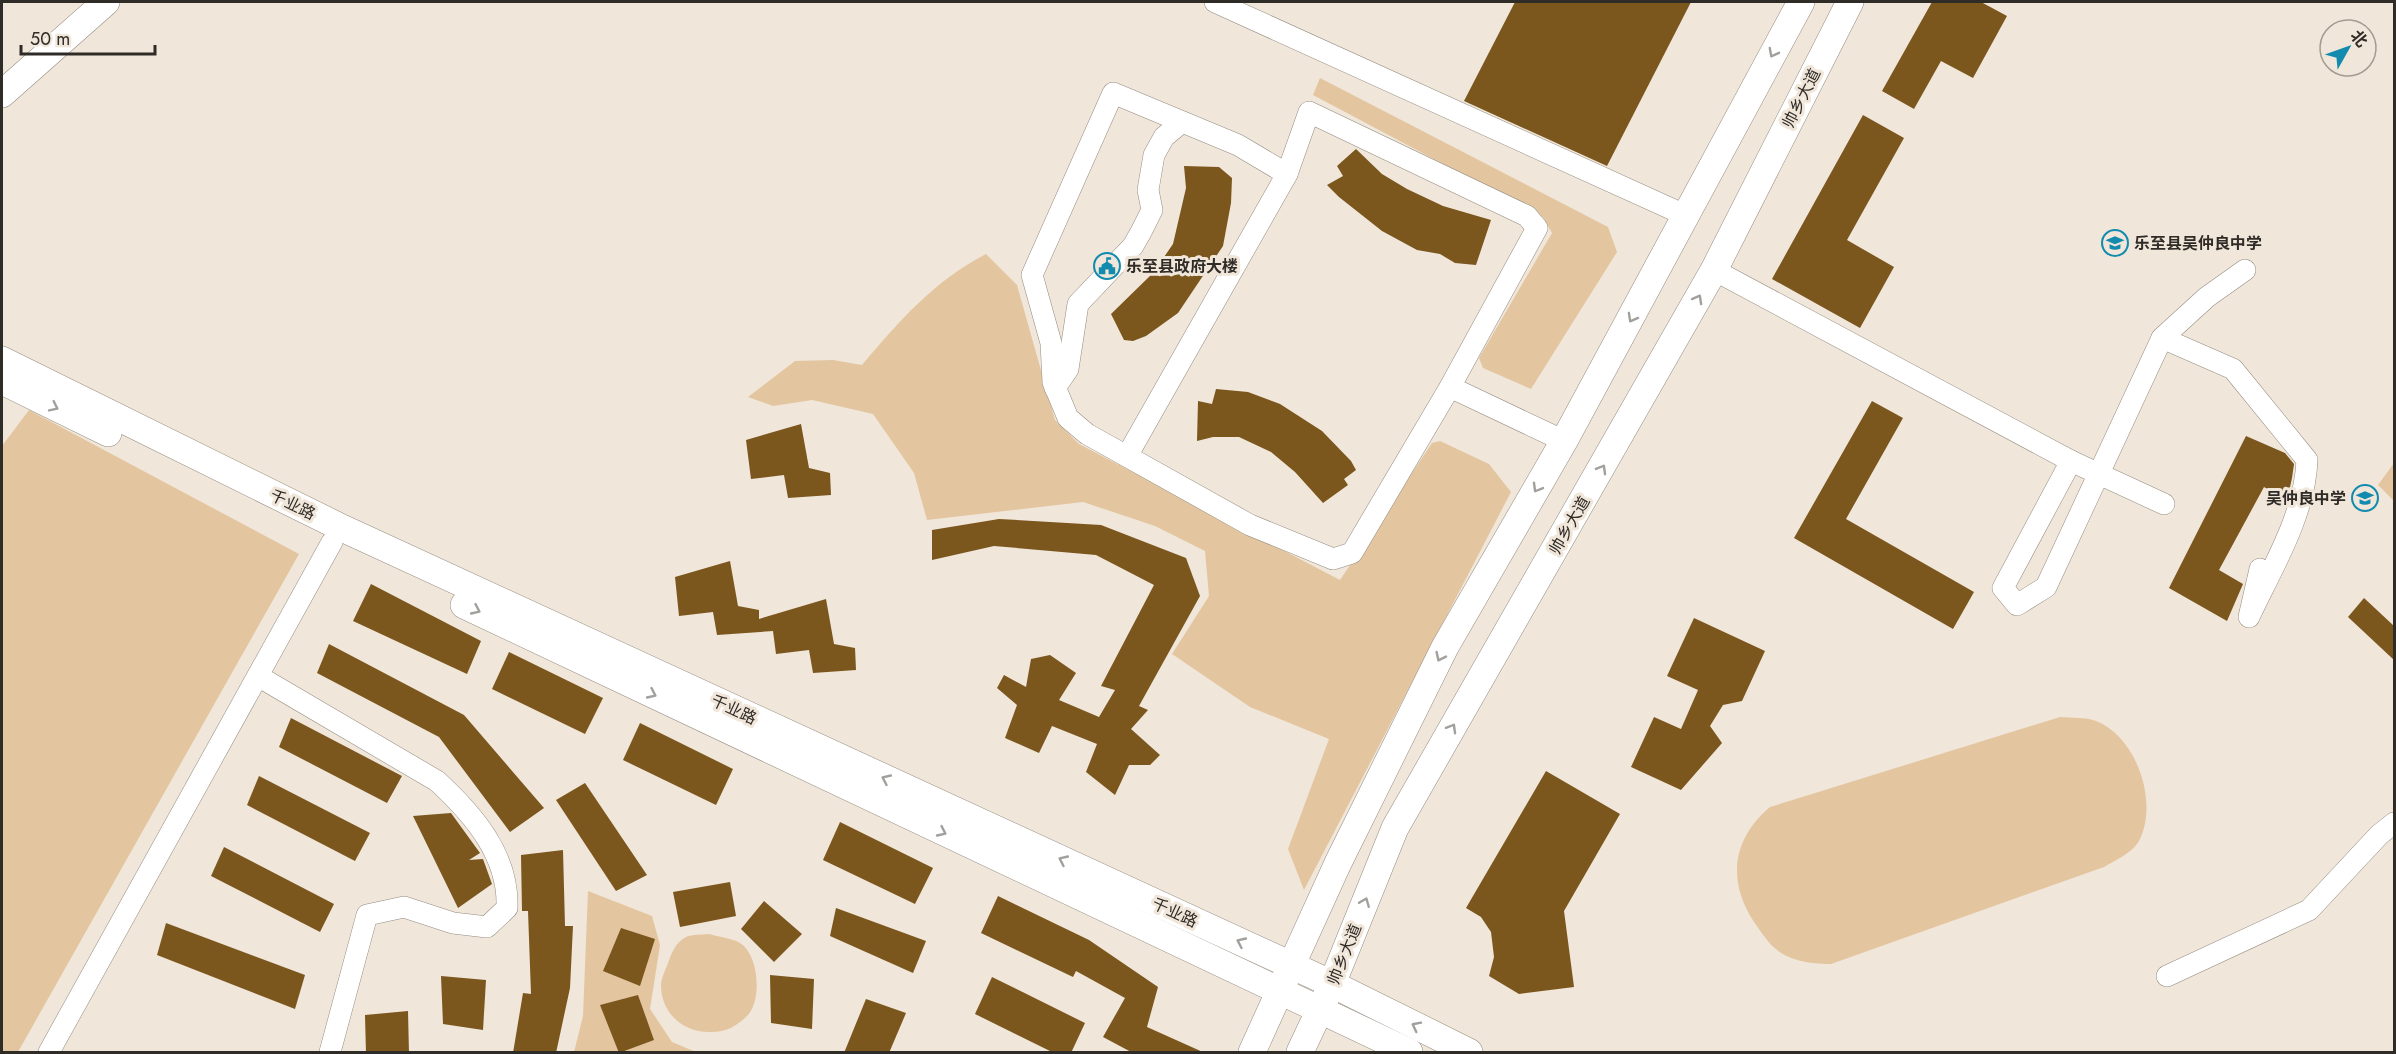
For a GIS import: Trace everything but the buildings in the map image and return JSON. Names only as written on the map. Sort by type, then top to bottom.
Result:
[{"type":"main road","points":[[2,70],[80,2]]},
{"type":"main road","points":[[2,94],[106,2]]},
{"type":"main road","points":[[1252,1053],[1291,965],[1445,647],[1564,441],[1801,2]]},
{"type":"main road","name":"帅乡大道","points":[[1300,1053],[1332,984],[1395,828],[1714,270],[1850,2]]},
{"type":"main road","name":"千业路","points":[[2,360],[342,528],[1332,984],[1469,1053]]},
{"type":"main road","name":"千业路","points":[[2,381],[332,542],[1408,1053]]},
{"type":"street","points":[[1215,2],[1687,216]]},
{"type":"street","points":[[1126,456],[1287,174],[1309,112],[1527,216],[1537,228],[1450,387],[1352,553],[1333,559],[1250,525],[1126,456],[1087,434],[1068,418],[1055,388],[1050,343],[1032,275],[1102,113],[1113,93],[1238,145],[1287,174]]},
{"type":"street","points":[[1055,388],[1068,369],[1078,304],[1133,246],[1141,232],[1152,210],[1148,190],[1154,155],[1164,137],[1182,122]]},
{"type":"street","points":[[1714,270],[2071,461],[2164,504]]},
{"type":"street","points":[[2071,461],[2003,588],[2017,605],[2046,587],[2162,338],[2207,297],[2245,270]]},
{"type":"street","points":[[2162,338],[2233,369],[2307,460],[2306,484],[2289,530],[2249,617],[2260,569]]},
{"type":"street","points":[[1450,387],[1564,441]]},
{"type":"street","points":[[49,1053],[332,542]]},
{"type":"street","points":[[258,676],[437,781],[462,804],[496,851],[508,886],[507,908],[487,927],[453,923],[404,907],[367,915],[330,1053]]},
{"type":"street","points":[[2167,976],[2310,910],[2379,835],[2394,823]]},
{"type":"shaded area","points":[[1320,78],[1608,227],[1617,252],[1531,389],[1483,368],[1479,358],[1552,233],[1543,217],[1313,95]]},
{"type":"shaded area","points":[[986,254],[1017,285],[1055,420],[1079,444],[1340,580],[1432,443],[1440,441],[1489,464],[1511,492],[1304,890],[1288,849],[1329,739],[1250,707],[1172,654],[1209,596],[1205,551],[1155,526],[1083,502],[927,520],[914,473],[873,414],[812,400],[773,406],[748,397],[795,361],[833,360],[862,365],[918,303],[950,277]]},
{"type":"shaded area","points":[[29,410],[299,554],[18,1052],[2,1052],[2,446]]},
{"type":"shaded area","points":[[2394,463],[2394,501],[2378,485]]},
{"type":"shaded area","points":[[2060,717],[2096,721],[2110,729],[2123,741],[2133,756],[2145,790],[2146,807],[2145,824],[2134,848],[2104,867],[1831,964],[1793,959],[1781,953],[1766,939],[1745,907],[1737,876],[1741,847],[1757,819],[1770,807]]},
{"type":"shaded area","points":[[588,891],[652,916],[660,945],[650,1009],[672,1042],[696,1052],[574,1052],[583,1016]]},
{"type":"shaded area","points":[[709,934],[733,940],[746,949],[755,967],[757,988],[748,1015],[731,1028],[717,1032],[692,1029],[676,1020],[665,1005],[661,985],[671,955],[680,942],[688,936]]},
{"type":"place","name":"乐至县吴仲良中学","points":[[2115,243]]},
{"type":"place","name":"乐至县政府大楼","points":[[1107,266]]},
{"type":"place","name":"吴仲良中学","points":[[2365,498]]}]
